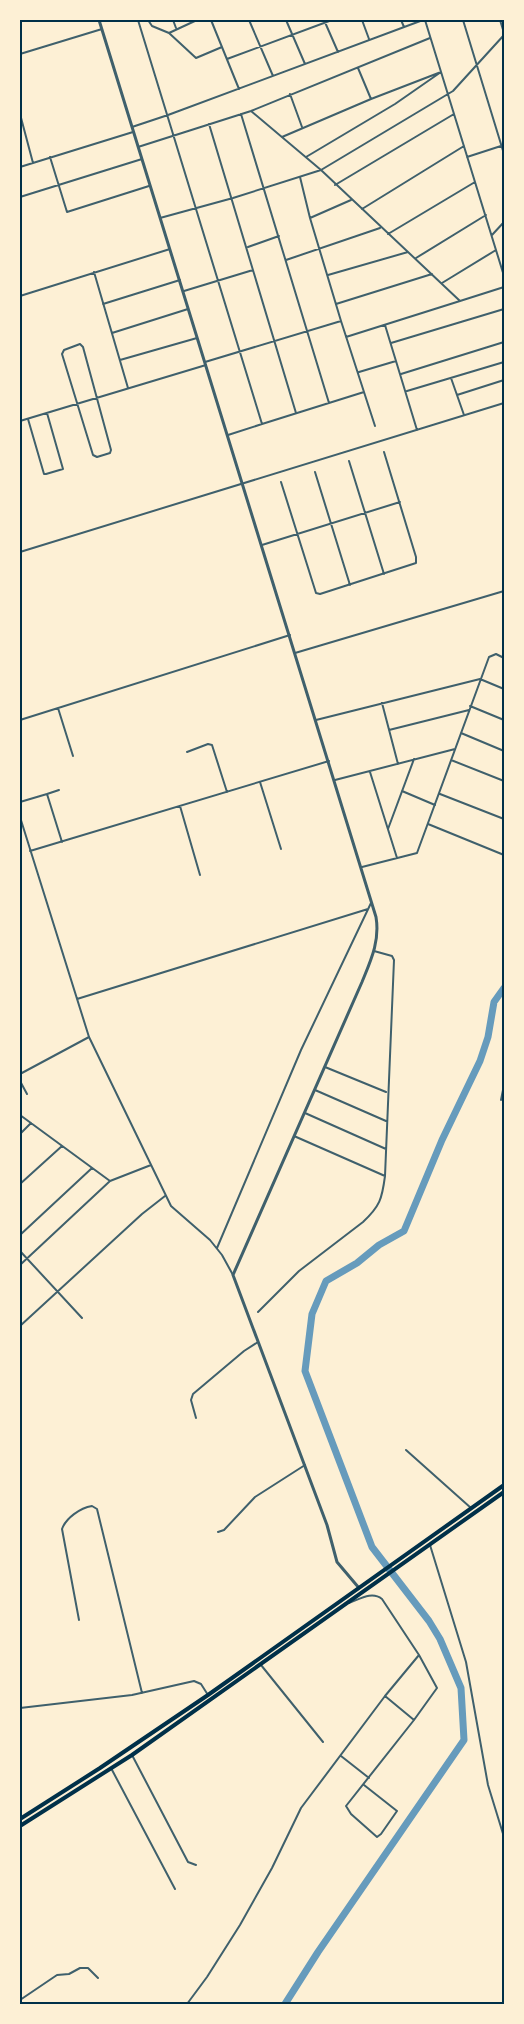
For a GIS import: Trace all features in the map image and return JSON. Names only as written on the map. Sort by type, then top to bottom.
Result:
[{"type":"highway","points":[[20,1819],[208,1695],[504,1485]]},
{"type":"highway","points":[[20,1826],[132,1755],[502,1494]]},
{"type":"street","points":[[99,20],[362,867],[377,928],[375,951],[233,1275]]},
{"type":"street","points":[[138,20],[262,424]]},
{"type":"street","points":[[148,20],[152,26],[169,33],[196,58],[222,47]]},
{"type":"street","points":[[173,20],[177,29]]},
{"type":"street","points":[[169,33],[197,20]]},
{"type":"street","points":[[211,20],[240,89]]},
{"type":"street","points":[[249,20],[273,76]]},
{"type":"street","points":[[286,20],[305,64]]},
{"type":"street","points":[[227,59],[332,20]]},
{"type":"street","points":[[362,20],[370,40]]},
{"type":"street","points":[[400,20],[404,27]]},
{"type":"street","points":[[20,167],[133,129],[424,20],[504,276]]},
{"type":"street","points":[[463,20],[504,154]]},
{"type":"street","points":[[160,218],[321,170],[453,91],[504,36],[500,20]]},
{"type":"street","points":[[325,21],[338,52]]},
{"type":"street","points":[[20,54],[102,29]]},
{"type":"street","points":[[138,147],[251,111],[430,38]]},
{"type":"street","points":[[357,67],[371,99]]},
{"type":"street","points":[[282,137],[441,72]]},
{"type":"street","points":[[306,157],[395,104],[441,72]]},
{"type":"street","points":[[290,94],[302,127]]},
{"type":"street","points":[[251,111],[321,170],[460,301]]},
{"type":"street","points":[[20,114],[33,163]]},
{"type":"street","points":[[241,114],[329,403]]},
{"type":"street","points":[[335,185],[454,114]]},
{"type":"street","points":[[209,124],[296,413]]},
{"type":"street","points":[[361,210],[464,146]]},
{"type":"street","points":[[467,157],[503,146]]},
{"type":"street","points":[[50,158],[67,212],[150,186]]},
{"type":"street","points":[[20,197],[142,159]]},
{"type":"street","points":[[300,177],[341,321],[375,426]]},
{"type":"street","points":[[388,234],[475,182]]},
{"type":"street","points":[[310,218],[351,200]]},
{"type":"street","points":[[415,258],[486,215]]},
{"type":"street","points":[[492,235],[504,222]]},
{"type":"street","points":[[286,260],[381,228]]},
{"type":"street","points":[[246,247],[279,236]]},
{"type":"street","points":[[20,296],[170,249]]},
{"type":"street","points":[[442,283],[496,250]]},
{"type":"street","points":[[328,275],[408,252]]},
{"type":"street","points":[[183,291],[253,270]]},
{"type":"street","points":[[94,272],[128,388]]},
{"type":"street","points":[[336,304],[432,274]]},
{"type":"street","points":[[103,304],[180,280]]},
{"type":"street","points":[[346,337],[504,287]]},
{"type":"street","points":[[112,333],[188,309]]},
{"type":"street","points":[[391,343],[504,309]]},
{"type":"street","points":[[20,421],[341,321]]},
{"type":"street","points":[[386,325],[417,430]]},
{"type":"street","points":[[120,360],[197,338]]},
{"type":"street","points":[[400,374],[504,342]]},
{"type":"street","points":[[80,344],[83,347],[110,453],[104,456],[93,455],[77,404],[62,354],[64,350],[80,344]]},
{"type":"street","points":[[358,372],[396,361]]},
{"type":"street","points":[[406,392],[504,362]]},
{"type":"street","points":[[452,378],[464,415]]},
{"type":"street","points":[[457,394],[504,380]]},
{"type":"street","points":[[228,435],[364,392]]},
{"type":"street","points":[[20,552],[504,402]]},
{"type":"street","points":[[28,419],[44,474],[63,469],[47,413]]},
{"type":"street","points":[[281,482],[317,595],[414,564],[417,561],[384,452]]},
{"type":"street","points":[[348,461],[384,574]]},
{"type":"street","points":[[315,472],[350,585]]},
{"type":"street","points":[[262,545],[400,502]]},
{"type":"street","points":[[296,653],[504,591]]},
{"type":"street","points":[[20,720],[290,635]]},
{"type":"street","points":[[362,867],[417,853],[489,657],[492,654],[504,658]]},
{"type":"street","points":[[316,720],[480,679],[504,689]]},
{"type":"street","points":[[382,703],[398,764]]},
{"type":"street","points":[[58,708],[73,756]]},
{"type":"street","points":[[389,730],[470,708],[504,720]]},
{"type":"street","points":[[461,733],[504,750]]},
{"type":"street","points":[[188,752],[208,744],[212,745],[227,792]]},
{"type":"street","points":[[335,780],[455,749]]},
{"type":"street","points":[[388,830],[414,759]]},
{"type":"street","points":[[451,760],[504,781]]},
{"type":"street","points":[[30,851],[329,761]]},
{"type":"street","points":[[370,771],[397,858]]},
{"type":"street","points":[[260,782],[281,849]]},
{"type":"street","points":[[20,802],[59,790]]},
{"type":"street","points":[[402,791],[435,805]]},
{"type":"street","points":[[439,793],[504,819]]},
{"type":"street","points":[[47,794],[62,842]]},
{"type":"street","points":[[180,806],[200,874]]},
{"type":"street","points":[[20,817],[89,1037],[165,1196],[174,1210],[202,1232],[217,1248],[233,1275],[327,1525],[337,1562],[359,1588]]},
{"type":"street","points":[[428,824],[504,855]]},
{"type":"street","points":[[217,1248],[301,1050],[372,901]]},
{"type":"street","points":[[77,999],[368,909]]},
{"type":"street","points":[[258,1312],[299,1271],[372,1213],[380,1202],[385,1176],[394,960],[392,956],[375,951]]},
{"type":"street","points":[[20,1074],[89,1037]]},
{"type":"street","points":[[325,1067],[387,1092]]},
{"type":"street","points":[[20,1081],[27,1094]]},
{"type":"street","points":[[501,1100],[504,1085]]},
{"type":"street","points":[[315,1090],[387,1121]]},
{"type":"street","points":[[304,1113],[386,1149]]},
{"type":"street","points":[[20,1115],[110,1181]]},
{"type":"street","points":[[20,1134],[31,1124]]},
{"type":"street","points":[[294,1136],[385,1176]]},
{"type":"street","points":[[20,1184],[62,1146]]},
{"type":"street","points":[[20,1265],[110,1181],[151,1165]]},
{"type":"street","points":[[20,1235],[92,1168]]},
{"type":"street","points":[[20,1326],[142,1214],[165,1196]]},
{"type":"street","points":[[20,1251],[82,1318]]},
{"type":"street","points":[[196,1418],[191,1400],[193,1394],[258,1342]]},
{"type":"street","points":[[20,1380],[20,1386]]},
{"type":"street","points":[[406,1450],[472,1508]]},
{"type":"street","points":[[218,1532],[224,1530],[255,1497],[304,1465]]},
{"type":"street","points":[[502,1494],[504,1499]]},
{"type":"street","points":[[79,1620],[62,1529],[70,1518],[86,1506],[92,1506],[97,1509],[142,1693]]},
{"type":"street","points":[[430,1545],[466,1662],[488,1785],[504,1837]]},
{"type":"street","points":[[347,1604],[372,1595],[379,1596],[419,1655],[436,1688],[414,1720],[346,1806],[351,1814],[377,1837],[396,1811],[364,1785]]},
{"type":"street","points":[[187,2004],[240,1925],[272,1868],[301,1808],[385,1696],[419,1655]]},
{"type":"street","points":[[261,1665],[323,1742]]},
{"type":"street","points":[[20,1708],[142,1693],[194,1681],[201,1684],[208,1695]]},
{"type":"street","points":[[385,1696],[414,1720]]},
{"type":"street","points":[[132,1755],[188,1862],[196,1865]]},
{"type":"street","points":[[341,1756],[369,1778]]},
{"type":"street","points":[[111,1768],[175,1889]]},
{"type":"street","points":[[20,2000],[57,1975],[70,1974],[80,1968],[88,1968],[98,1978]]},
{"type":"waterway","points":[[285,2004],[318,1952],[464,1740],[461,1688],[440,1639],[429,1621],[372,1547],[305,1371],[312,1314],[326,1281],[404,1231],[442,1140],[480,1061],[488,1037],[494,1002],[504,988]]}]
